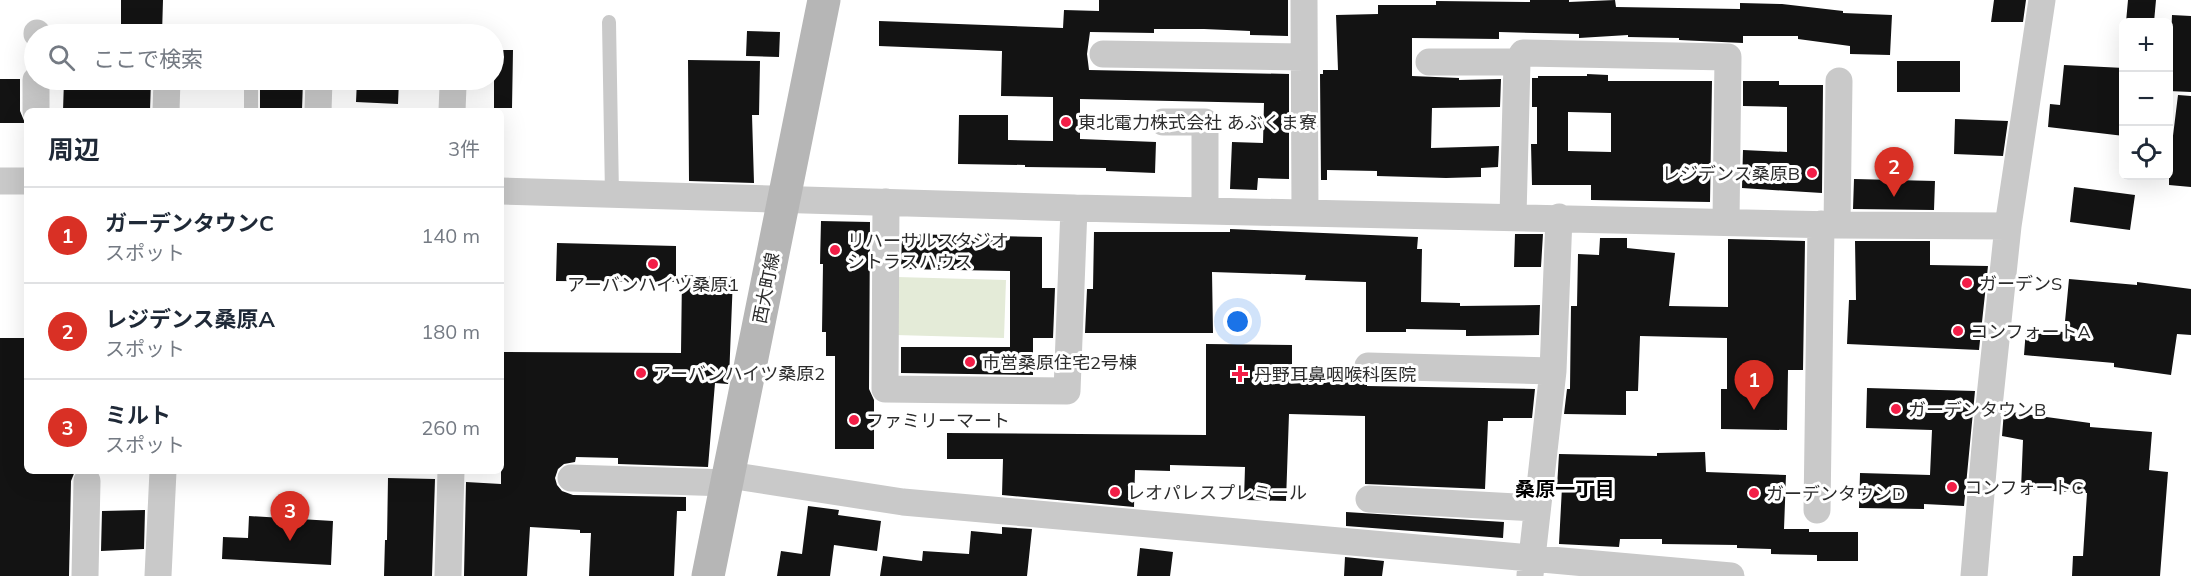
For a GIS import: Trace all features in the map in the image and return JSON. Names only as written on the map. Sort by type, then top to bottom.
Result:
[{"type":"street","name":"西大町線","points":[[708,576],[824,0]]},
{"type":"street","points":[[1304,0],[1305,212]]},
{"type":"street","points":[[1974,576],[2008,226],[2042,0]]},
{"type":"street","points":[[1513,216],[1517,62],[1523,53],[1728,57],[1726,222]]},
{"type":"street","points":[[1103,54],[1305,57]]},
{"type":"street","points":[[1429,62],[1517,62]]},
{"type":"street","points":[[1817,510],[1829,225],[1839,81]]},
{"type":"street","points":[[36,90],[36,108]]},
{"type":"street","points":[[166,108],[167,90]]},
{"type":"street","points":[[318,108],[319,90]]},
{"type":"street","points":[[1163,122],[1205,122],[1205,210]]},
{"type":"street","points":[[0,181],[24,181]]},
{"type":"street","points":[[504,191],[1074,208],[1559,217],[1829,225],[2008,226]]},
{"type":"street","points":[[886,202],[885,389],[1067,391],[1074,208]]},
{"type":"street","points":[[1531,567],[1553,371],[1559,217]]},
{"type":"street","points":[[1368,366],[1553,371]]},
{"type":"street","points":[[158,576],[163,474]]},
{"type":"street","points":[[448,576],[451,474]]},
{"type":"street","points":[[571,478],[728,479],[903,502],[1531,567],[1731,576]]},
{"type":"street","points":[[85,576],[87,481]]},
{"type":"street","points":[[1369,499],[1537,508]]},
{"type":"lane","points":[[609,22],[612,195]]},
{"type":"lane","points":[[251,90],[251,108]]},
{"type":"green space","points":[[897,277],[1006,280],[1004,338],[895,335]]},
{"type":"building","points":[[121,0],[163,0],[162,24],[121,24]]},
{"type":"building","points":[[1099,0],[1288,0],[1288,36],[1250,35],[1250,31],[1204,29],[1154,29],[1154,33],[1090,32],[1087,54],[1089,70],[1289,74],[1289,179],[1258,178],[1257,190],[1230,189],[1232,142],[1263,143],[1264,103],[1080,99],[1080,139],[1156,142],[1155,173],[1106,171],[1106,168],[958,164],[959,115],[1008,115],[1008,140],[1053,141],[1053,97],[1001,96],[1002,51],[879,46],[879,21],[1063,28],[1064,10],[1099,11]]},
{"type":"building","points":[[1530,0],[1569,0],[1569,2],[1615,0],[1616,7],[1740,9],[1740,3],[1782,4],[1843,11],[1843,13],[1892,15],[1890,55],[1850,54],[1850,46],[1798,39],[1798,36],[1743,36],[1743,43],[1628,37],[1628,35],[1579,38],[1579,34],[1499,32],[1499,39],[1412,38],[1412,76],[1459,78],[1459,80],[1501,79],[1500,107],[1432,108],[1431,148],[1499,146],[1498,167],[1481,168],[1481,177],[1446,178],[1377,176],[1377,171],[1327,170],[1327,180],[1321,180],[1320,74],[1323,74],[1323,70],[1338,70],[1336,15],[1378,14],[1378,5],[1436,5],[1436,1],[1530,2]]},
{"type":"building","points":[[1994,0],[2026,0],[2023,22],[1991,22]]},
{"type":"building","points":[[2128,0],[2156,0],[2154,18],[2126,18]]},
{"type":"building","points":[[2172,15],[2191,16],[2191,92],[2173,91]]},
{"type":"building","points":[[747,31],[780,32],[779,57],[746,56]]},
{"type":"building","points":[[504,50],[513,50],[512,108],[494,108],[494,90],[504,90]]},
{"type":"building","points":[[688,60],[760,61],[759,115],[752,115],[754,183],[689,181]]},
{"type":"building","points":[[1897,61],[1960,61],[1960,92],[1897,92]]},
{"type":"building","points":[[2064,65],[2119,68],[2119,135],[2048,127],[2050,104],[2060,105]]},
{"type":"building","points":[[1587,74],[1608,75],[1608,81],[1712,81],[1710,202],[1591,200],[1591,185],[1532,185],[1531,144],[1537,144],[1537,107],[1532,107],[1532,78],[1587,76]],"holes":[[[1568,112],[1611,113],[1611,152],[1568,151]]]},
{"type":"building","points":[[0,79],[20,79],[20,111],[24,123],[0,123]]},
{"type":"building","points":[[1743,81],[1779,81],[1779,85],[1823,85],[1822,193],[1742,188],[1743,150],[1787,152],[1787,107],[1743,106]]},
{"type":"building","points":[[64,90],[151,90],[150,108],[63,108]]},
{"type":"building","points":[[260,90],[303,90],[302,108],[260,108]]},
{"type":"building","points":[[357,90],[399,90],[398,104],[356,102]]},
{"type":"building","points":[[2178,95],[2191,96],[2191,187],[2169,185],[2169,180],[2173,180],[2173,136]]},
{"type":"building","points":[[1955,119],[2008,121],[2003,156],[1954,154]]},
{"type":"building","points":[[1854,179],[1935,181],[1934,210],[1853,209]]},
{"type":"building","points":[[2074,187],[2135,195],[2130,230],[2070,222]]},
{"type":"building","points":[[821,221],[870,222],[869,389],[874,400],[874,449],[835,449],[835,356],[826,356],[826,332],[822,332]]},
{"type":"building","points":[[1230,229],[1418,237],[1417,249],[1422,249],[1421,302],[1460,303],[1460,306],[1540,305],[1539,335],[1466,336],[1466,330],[1406,329],[1406,332],[1366,332],[1366,282],[1305,280],[1306,275],[1212,272],[1213,333],[1085,333],[1087,289],[1093,289],[1094,232],[1230,232]]},
{"type":"building","points":[[902,234],[1042,237],[1042,288],[1055,288],[1053,338],[1033,338],[1033,375],[901,373],[901,347],[1010,347],[1010,271],[901,269]]},
{"type":"building","points":[[1515,234],[1543,234],[1541,267],[1514,267]]},
{"type":"building","points":[[1600,238],[1627,238],[1627,248],[1675,253],[1669,306],[1728,307],[1728,239],[1805,241],[1803,370],[1788,370],[1787,430],[1721,429],[1721,389],[1727,389],[1727,338],[1640,336],[1638,391],[1626,391],[1626,415],[1564,414],[1567,389],[1570,389],[1571,306],[1577,306],[1578,254],[1599,255]]},
{"type":"building","points":[[1855,241],[1930,241],[1930,265],[1988,266],[1979,350],[1847,344],[1849,300],[1856,300]]},
{"type":"building","points":[[557,243],[676,246],[676,282],[556,281]]},
{"type":"building","points":[[682,275],[733,277],[729,379],[728,384],[715,383],[708,467],[618,464],[618,458],[576,457],[575,462],[564,464],[558,469],[555,478],[562,491],[573,495],[686,497],[686,511],[677,511],[674,576],[589,576],[591,533],[580,533],[580,530],[530,527],[527,576],[464,576],[466,482],[501,484],[501,474],[504,474],[504,352],[681,353]]},
{"type":"building","points":[[2069,279],[2137,285],[2137,282],[2191,289],[2191,335],[2177,334],[2171,375],[2114,367],[2114,363],[2024,355],[2026,329],[2064,332]]},
{"type":"building","points":[[0,338],[24,338],[24,474],[74,474],[71,481],[69,576],[0,576]]},
{"type":"building","points":[[1206,344],[1292,345],[1292,373],[1355,375],[1367,382],[1367,386],[1535,389],[1532,418],[1503,418],[1503,421],[1488,421],[1485,489],[1365,484],[1365,416],[1289,414],[1286,501],[1244,500],[1245,467],[1170,465],[1170,471],[1135,470],[1134,507],[1002,495],[1003,459],[947,459],[947,433],[1206,435]]},
{"type":"building","points":[[1867,388],[1975,391],[1964,506],[1924,504],[1924,509],[1859,508],[1860,473],[1930,475],[1932,430],[1866,428]]},
{"type":"building","points":[[2004,411],[2090,423],[2090,427],[2152,432],[2149,470],[2168,472],[2160,576],[2072,576],[2073,556],[2083,556],[2087,493],[2021,489],[2023,440],[2002,436]]},
{"type":"building","points":[[1705,452],[1706,472],[1786,475],[1784,529],[1809,529],[1809,532],[1858,532],[1858,561],[1817,561],[1817,555],[1771,554],[1771,549],[1737,548],[1737,545],[1662,544],[1662,539],[1620,539],[1619,547],[1559,544],[1562,487],[1557,487],[1559,454],[1657,456],[1657,453]]},
{"type":"building","points":[[388,478],[435,479],[432,576],[384,576]]},
{"type":"building","points":[[808,506],[839,510],[838,515],[881,521],[877,551],[834,545],[830,576],[777,576],[781,551],[802,554]]},
{"type":"building","points":[[145,510],[144,549],[101,551],[102,511]]},
{"type":"building","points":[[1346,512],[1504,522],[1503,538],[1346,526]]},
{"type":"building","points":[[249,516],[333,521],[331,565],[222,559],[223,537],[248,538]]},
{"type":"building","points":[[1002,527],[1032,529],[1027,576],[880,576],[883,556],[922,561],[923,551],[969,554],[971,531],[1002,534]]},
{"type":"building","points":[[1140,548],[1173,552],[1170,576],[1137,576]]},
{"type":"building","points":[[1345,557],[1384,561],[1382,576],[1344,576]]},
{"type":"place","name":"東北電力株式会社 あぶくま寮","points":[[1066,122]]},
{"type":"place","name":"レジデンス桑原B","points":[[1812,173]]},
{"type":"place","name":"レジデンス桑原A","points":[[1894,197]]},
{"type":"place","name":"リハーサルスタジオ シトラスハウス","points":[[835,250]]},
{"type":"place","name":"アーバンハイツ桑原1","points":[[653,264]]},
{"type":"place","name":"ガーデンS","points":[[1967,283]]},
{"type":"place","name":"コンフォートA","points":[[1958,331]]},
{"type":"place","name":"市営桑原住宅2号棟","points":[[970,362]]},
{"type":"place","name":"アーバンハイツ桑原2","points":[[641,373]]},
{"type":"place","name":"丹野耳鼻咽喉科医院","points":[[1240,374]]},
{"type":"place","name":"ガーデンタウンB","points":[[1896,409]]},
{"type":"place","name":"ガーデンタウンC","points":[[1754,410]]},
{"type":"place","name":"ファミリーマート","points":[[854,420]]},
{"type":"place","name":"コンフォートC","points":[[1952,487]]},
{"type":"place","name":"レオパレスプレミール","points":[[1115,492]]},
{"type":"place","name":"ガーデンタウンD","points":[[1754,493]]},
{"type":"place","name":"ミルト","points":[[290,541]]},
{"type":"district","name":"桑原一丁目","points":[[1565,488]]}]
